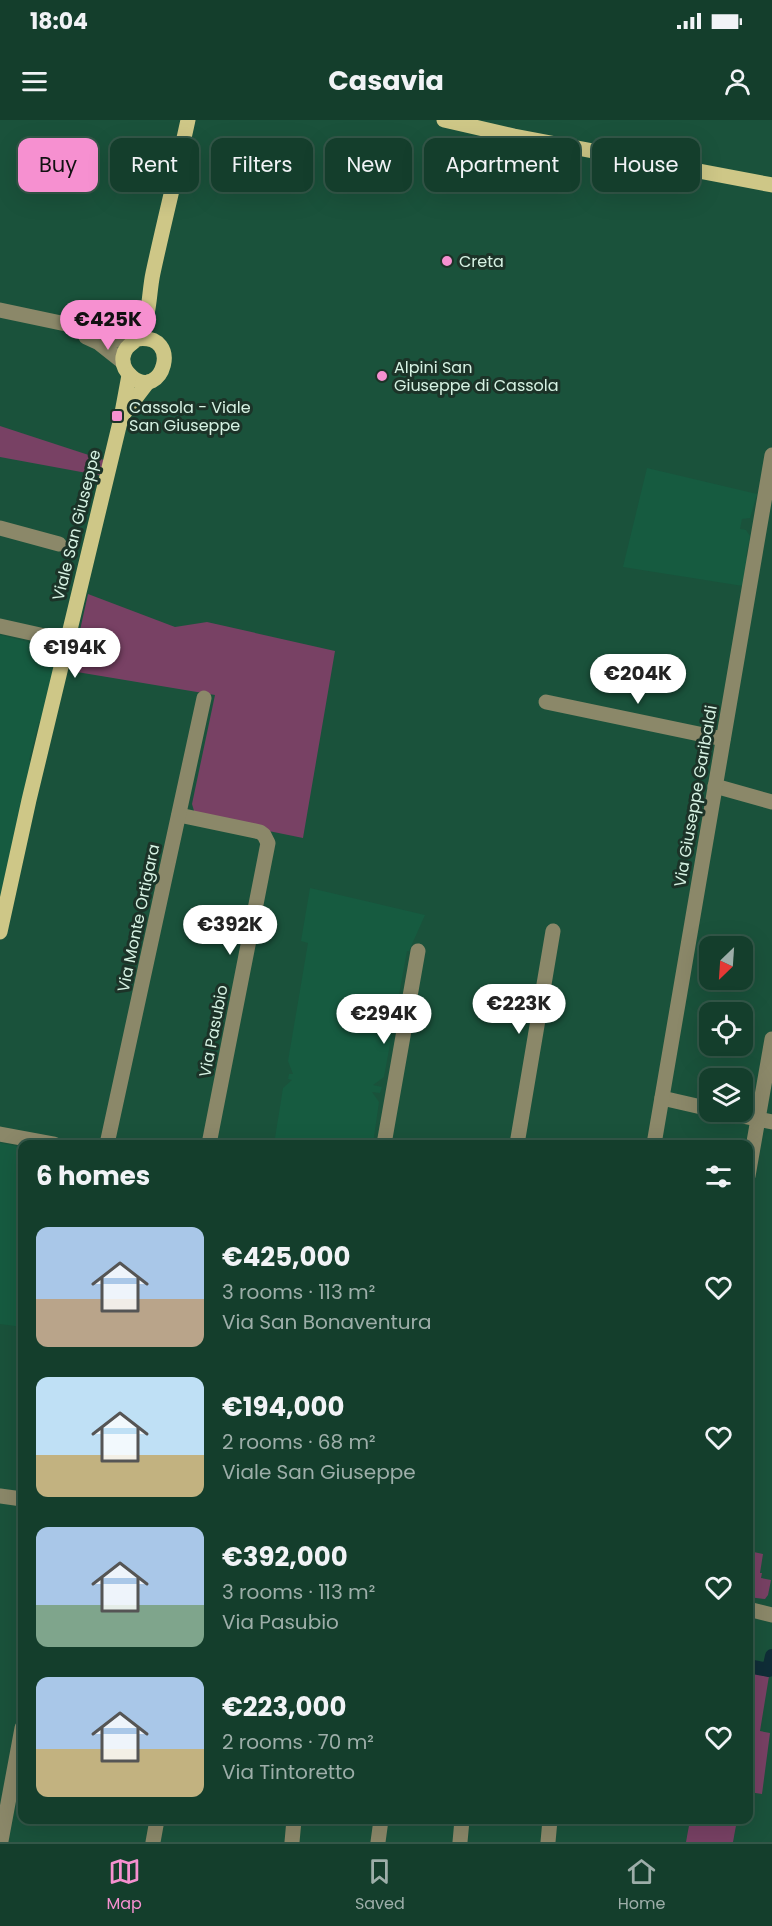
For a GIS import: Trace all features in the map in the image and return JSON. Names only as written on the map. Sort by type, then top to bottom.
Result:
[{"type":"main road","name":"Viale San Giuseppe","points":[[0,932],[121,418],[127,347],[135,340],[144,326],[150,304],[153,275],[188,120]]},
{"type":"main road","points":[[444,120],[514,136],[772,185]]},
{"type":"main road","name":"Viale San Giuseppe","points":[[121,418],[148,382],[159,375],[166,360],[163,350],[155,342],[150,304]]},
{"type":"main road","points":[[135,340],[143,338],[155,342]]},
{"type":"main road","points":[[126,368],[139,381],[148,382]]},
{"type":"street","points":[[0,310],[80,327],[114,340],[135,340]]},
{"type":"street","points":[[56,323],[99,344],[126,368]]},
{"type":"street","name":"Via Giuseppe Garibaldi","points":[[655,1140],[772,454]]},
{"type":"street","points":[[0,528],[59,544]]},
{"type":"street","points":[[0,626],[67,641]]},
{"type":"street","name":"Via Monte Ortigara","points":[[108,1140],[204,698]]},
{"type":"street","points":[[546,702],[723,739]]},
{"type":"street","points":[[715,786],[772,802]]},
{"type":"street","name":"Via Pasubio","points":[[179,815],[260,832],[268,843],[210,1140]]},
{"type":"street","points":[[518,1140],[554,931]]},
{"type":"street","points":[[385,1140],[417,951]]},
{"type":"street","points":[[753,1160],[765,1120],[772,1039]]},
{"type":"street","points":[[662,1098],[699,1106]]},
{"type":"street","points":[[0,1134],[32,1140]]},
{"type":"street","points":[[0,1496],[18,1498]]},
{"type":"street","points":[[753,1610],[772,1615]]},
{"type":"street","points":[[4,1841],[18,1753]]},
{"type":"street","points":[[153,1842],[156,1824]]},
{"type":"street","points":[[292,1842],[294,1824]]},
{"type":"street","points":[[378,1842],[380,1824]]},
{"type":"street","points":[[460,1842],[462,1824]]},
{"type":"street","points":[[548,1842],[550,1824]]},
{"type":"shaded area","points":[[0,426],[107,461],[103,476],[0,457]]},
{"type":"shaded area","points":[[647,468],[757,494],[750,518],[742,519],[740,529],[746,530],[750,536],[743,586],[623,567]]},
{"type":"shaded area","points":[[88,594],[175,627],[207,622],[335,651],[303,838],[204,818],[194,811],[192,804],[215,695],[71,671]]},
{"type":"shaded area","points":[[0,635],[62,650],[45,722],[39,722],[29,760],[33,765],[0,908]]},
{"type":"shaded area","points":[[310,888],[425,915],[407,951],[384,1077],[373,1085],[382,1087],[380,1093],[372,1092],[379,1102],[374,1140],[275,1140],[283,1088],[292,1080],[288,1079],[289,1074],[293,1074],[288,1061],[308,943],[301,941]]},
{"type":"shaded area","points":[[0,1143],[18,1146],[18,1326],[0,1324]]},
{"type":"shaded area","points":[[753,1552],[763,1554],[761,1578],[771,1580],[765,1599],[753,1598]]},
{"type":"shaded area","points":[[753,1673],[769,1676],[760,1731],[770,1733],[762,1794],[753,1793]]},
{"type":"shaded area","points":[[689,1824],[736,1824],[733,1842],[686,1842]]},
{"type":"waterway","points":[[753,1667],[769,1670],[772,1656]]},
{"type":"place","name":"Creta","points":[[447,261]]},
{"type":"place","name":"Alpini San Giuseppe di Cassola","points":[[382,376]]},
{"type":"place","name":"Cassola - Viale San Giuseppe","points":[[117,416]]}]
